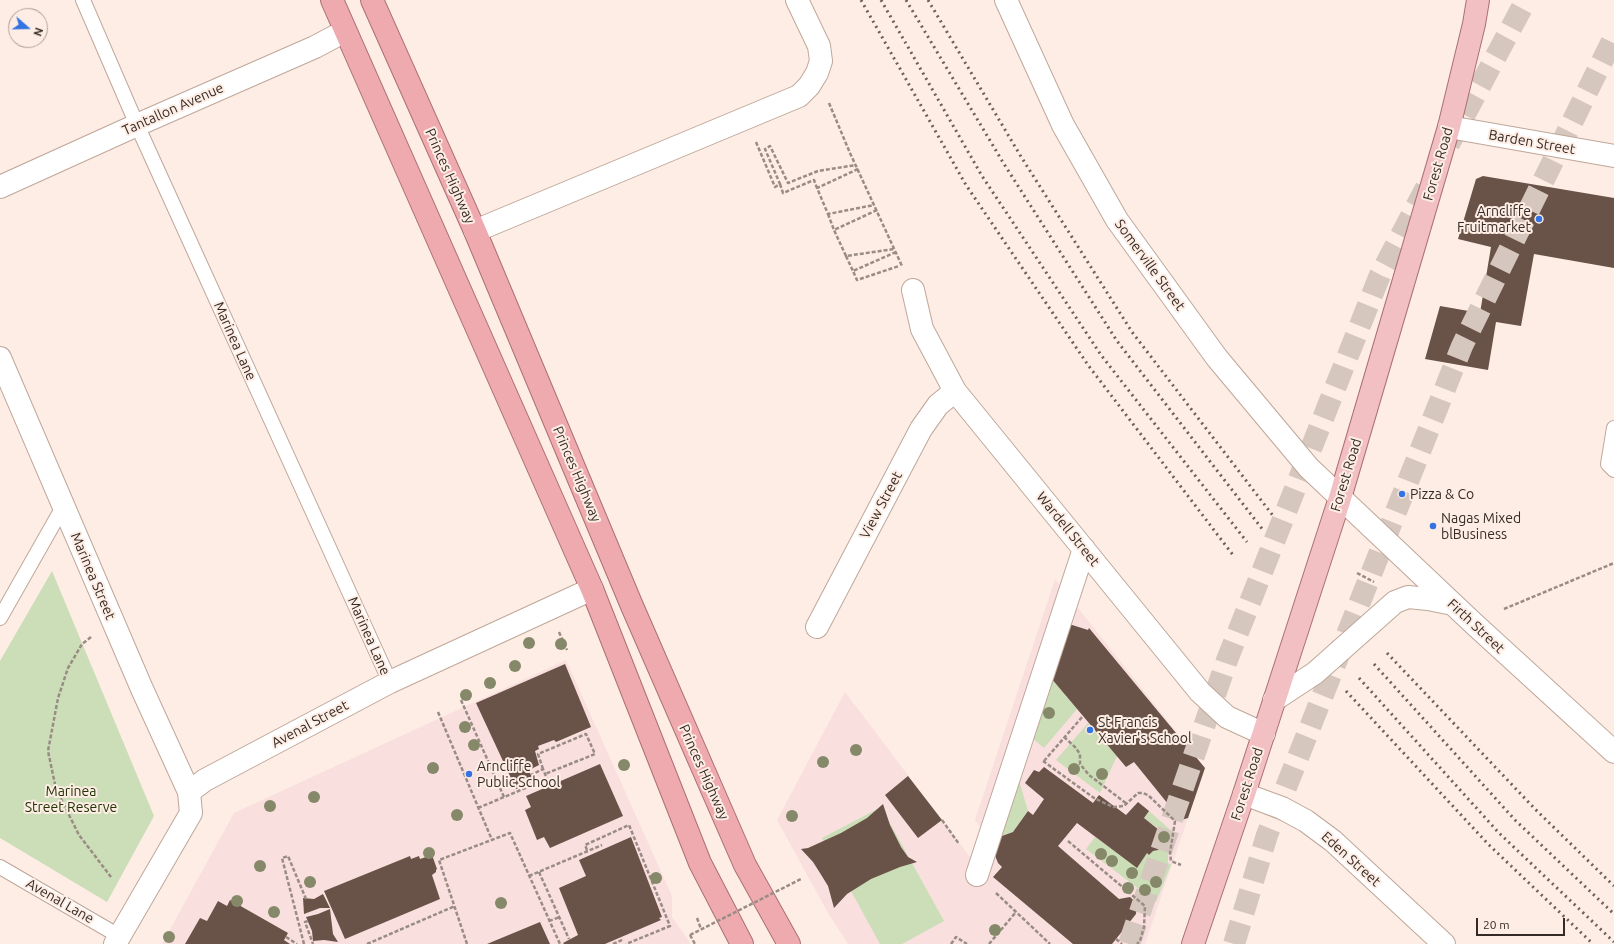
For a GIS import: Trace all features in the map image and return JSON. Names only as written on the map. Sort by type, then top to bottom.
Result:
[{"type":"highway","points":[[332,0],[592,589],[700,863],[742,944]]},
{"type":"highway","name":"Princes Highway","points":[[372,0],[475,231],[632,606],[742,858],[789,944]]},
{"type":"main road","name":"Forest Road","points":[[1193,944],[1264,734],[1340,498],[1449,127],[1474,24],[1478,0]]},
{"type":"street","points":[[475,231],[799,96],[809,86],[817,74],[821,61],[819,46],[797,0]]},
{"type":"street","name":"Somerville Street","points":[[1006,0],[1063,126],[1117,220],[1216,358],[1300,459],[1340,498]]},
{"type":"street","name":"Tantallon Avenue","points":[[0,187],[315,47],[345,31]]},
{"type":"street","name":"Barden Street","points":[[1449,127],[1614,156]]},
{"type":"street","name":"Wardell Street","points":[[913,290],[922,329],[955,391],[1200,692],[1227,717],[1264,734]]},
{"type":"street","name":"Marinea Street","points":[[0,358],[63,507],[189,792]]},
{"type":"street","name":"View Street","points":[[817,627],[920,429],[938,405],[955,391]]},
{"type":"street","name":"Firth Street","points":[[1340,498],[1614,752]]},
{"type":"street","points":[[977,875],[1084,549]]},
{"type":"street","name":"Avenal Street","points":[[189,792],[205,780],[390,682],[592,589]]},
{"type":"street","points":[[1274,700],[1315,673],[1395,602],[1408,597],[1453,604]]},
{"type":"street","points":[[117,940],[191,813],[189,792]]},
{"type":"street","name":"Eden Street","points":[[1244,794],[1282,808],[1306,821],[1333,841],[1444,944]]},
{"type":"lane","name":"Marinea Lane","points":[[83,0],[137,125],[390,682]]},
{"type":"lane","points":[[1614,428],[1608,464],[1614,470]]},
{"type":"lane","points":[[0,618],[63,507]]},
{"type":"lane","name":"Avenal Lane","points":[[0,867],[117,940]]},
{"type":"path","points":[[817,74],[856,165],[902,265],[857,280],[834,230],[814,180],[783,193],[765,149],[770,146],[788,183],[818,171],[856,165]]},
{"type":"path","points":[[746,117],[775,187],[780,184]]},
{"type":"path","points":[[817,188],[858,169]]},
{"type":"path","points":[[828,214],[874,205]]},
{"type":"path","points":[[834,230],[877,210]]},
{"type":"path","points":[[846,256],[895,251]]},
{"type":"path","points":[[853,271],[895,251]]},
{"type":"path","points":[[1504,609],[1614,563]]},
{"type":"path","points":[[1356,572],[1374,582]]},
{"type":"path","points":[[111,877],[79,835],[72,822],[56,789],[48,751],[58,698],[68,668],[82,644],[112,618]]},
{"type":"path","points":[[558,628],[567,650]]},
{"type":"path","points":[[461,700],[504,797]]},
{"type":"path","points":[[438,712],[492,840]]},
{"type":"path","points":[[1044,761],[1083,716]]},
{"type":"path","points":[[478,808],[547,779],[545,774],[543,769],[538,754],[586,734],[594,754],[545,774]]},
{"type":"path","points":[[1064,737],[1075,746],[1080,754],[1080,764],[1088,776],[1127,804]]},
{"type":"path","points":[[1020,744],[1094,798],[1113,806],[1119,807],[1127,804],[1138,792],[1148,795],[1175,821],[1170,853],[1171,861],[1180,865]]},
{"type":"path","points":[[531,775],[543,769]]},
{"type":"path","points":[[587,850],[585,845],[629,826],[670,926],[626,944]]},
{"type":"path","points":[[467,944],[439,860],[510,833],[560,944]]},
{"type":"path","points":[[1068,841],[1145,906],[1144,927],[1140,941],[1137,944]]},
{"type":"path","points":[[529,876],[587,850],[588,851],[602,845]]},
{"type":"path","points":[[304,944],[282,858],[288,856],[306,899]]},
{"type":"path","points":[[539,872],[569,939]]},
{"type":"path","points":[[695,944],[690,935],[801,879]]},
{"type":"path","points":[[994,891],[1050,944]]},
{"type":"path","points":[[367,944],[455,906]]},
{"type":"path","points":[[989,944],[1016,912]]},
{"type":"path","points":[[549,921],[560,917]]},
{"type":"path","points":[[308,921],[305,922],[313,944]]},
{"type":"path","points":[[286,937],[297,944]]},
{"type":"path","points":[[951,944],[956,937],[967,944]]},
{"type":"path","points":[[613,944],[624,939]]},
{"type":"path","points":[[1116,939],[1122,944]]},
{"type":"shaded area","name":"St Francis Xavier's School","points":[[1055,579],[1205,768],[1145,944],[848,944],[828,913],[777,820],[845,692],[973,861],[984,832],[975,820]]},
{"type":"shaded area","name":"Arncliffe Public School","points":[[566,660],[672,896],[672,917],[691,944],[162,944],[234,813]]},
{"type":"green space","name":"Marinea Street Reserve","points":[[52,571],[154,816],[107,902],[0,838],[0,661]]},
{"type":"green space","points":[[1051,678],[1077,709],[1044,748],[1032,738]]},
{"type":"green space","points":[[1088,723],[1117,756],[1100,793],[1056,760]]},
{"type":"green space","points":[[1018,777],[1028,811],[1013,832],[1002,836]]},
{"type":"green space","points":[[881,807],[944,921],[902,944],[880,944],[822,838]]},
{"type":"green space","points":[[1149,811],[1175,834],[1170,845],[1168,856],[1168,863],[1171,865],[1156,902],[1086,849],[1095,837],[1137,867],[1147,853],[1150,855],[1153,851],[1158,850],[1163,843],[1162,837],[1164,833],[1144,818]]},
{"type":"building","name":"Arncliffe Fruitmarket","points":[[1483,176],[1614,198],[1614,268],[1534,254],[1521,326],[1496,322],[1488,370],[1425,359],[1440,306],[1480,313],[1491,247],[1458,239],[1476,179]]},
{"type":"building","points":[[1069,624],[1088,630],[1089,628],[1205,768],[1188,818],[1181,820],[1134,762],[1126,767],[1051,678]]},
{"type":"building","points":[[565,664],[591,727],[556,742],[554,740],[538,746],[539,749],[535,751],[539,765],[529,770],[533,781],[516,789],[476,703]]},
{"type":"building","points":[[600,764],[623,816],[550,848],[544,837],[537,840],[525,810],[531,807],[526,796]]},
{"type":"building","points":[[1044,767],[1093,803],[1099,795],[1126,815],[1138,802],[1149,811],[1144,818],[1164,834],[1162,837],[1163,843],[1158,850],[1153,851],[1149,855],[1147,853],[1137,868],[1077,823],[1058,846],[1119,899],[1130,897],[1137,903],[1136,914],[1112,944],[1073,944],[993,877],[1002,867],[998,863],[994,853],[995,843],[1002,836],[1013,832],[1028,811],[1033,815],[1044,799],[1025,783],[1034,770],[1039,772]]},
{"type":"building","points":[[908,776],[942,820],[918,838],[885,795]]},
{"type":"building","points":[[883,804],[890,825],[901,847],[908,857],[917,862],[900,867],[871,879],[847,894],[834,908],[828,886],[813,862],[801,849],[808,848],[841,833],[867,818]]},
{"type":"building","points":[[631,837],[662,917],[659,918],[661,920],[605,944],[564,944],[563,943],[578,935],[559,888],[586,876],[579,860]]},
{"type":"building","points":[[432,855],[437,869],[432,875],[440,899],[345,939],[324,891],[410,856],[411,859],[419,856],[420,859]]},
{"type":"building","points":[[323,894],[330,908],[320,908],[304,914],[303,898],[314,899]]},
{"type":"building","points":[[230,900],[288,933],[284,940],[290,944],[185,944],[200,918],[207,921],[218,901],[227,906]]},
{"type":"building","points":[[330,909],[333,934],[338,942],[324,940],[313,941],[312,931],[306,917]]},
{"type":"building","points":[[540,922],[550,944],[487,944]]},
{"type":"tunnel","points":[[1449,144],[1526,0]]},
{"type":"tunnel","points":[[1234,944],[1267,835],[1462,346],[1614,37]]},
{"type":"tunnel","points":[[1129,944],[1227,660],[1380,275],[1426,188]]},
{"type":"railway","points":[[861,0],[966,185],[1088,365],[1233,555]]},
{"type":"railway","points":[[881,0],[982,176],[1101,355],[1247,542]]},
{"type":"railway","points":[[906,0],[1004,164],[1117,341],[1263,530]]},
{"type":"railway","points":[[928,0],[1020,155],[1132,332],[1274,517]]},
{"type":"railway","points":[[1387,653],[1535,809],[1614,886]]},
{"type":"railway","points":[[1374,664],[1515,820],[1614,914]]},
{"type":"railway","points":[[1359,678],[1499,833],[1614,942]]},
{"type":"railway","points":[[1346,691],[1488,844],[1593,944]]},
{"type":"place","name":"Arncliffe Fruitmarket","points":[[1539,219]]},
{"type":"place","name":"Pizza & Co","points":[[1402,494]]},
{"type":"place","name":"Nagas Mixed blBusiness","points":[[1433,526]]},
{"type":"place","name":"St Francis Xavier's School","points":[[1090,730]]},
{"type":"place","name":"Arncliffe Public School","points":[[469,774]]}]
